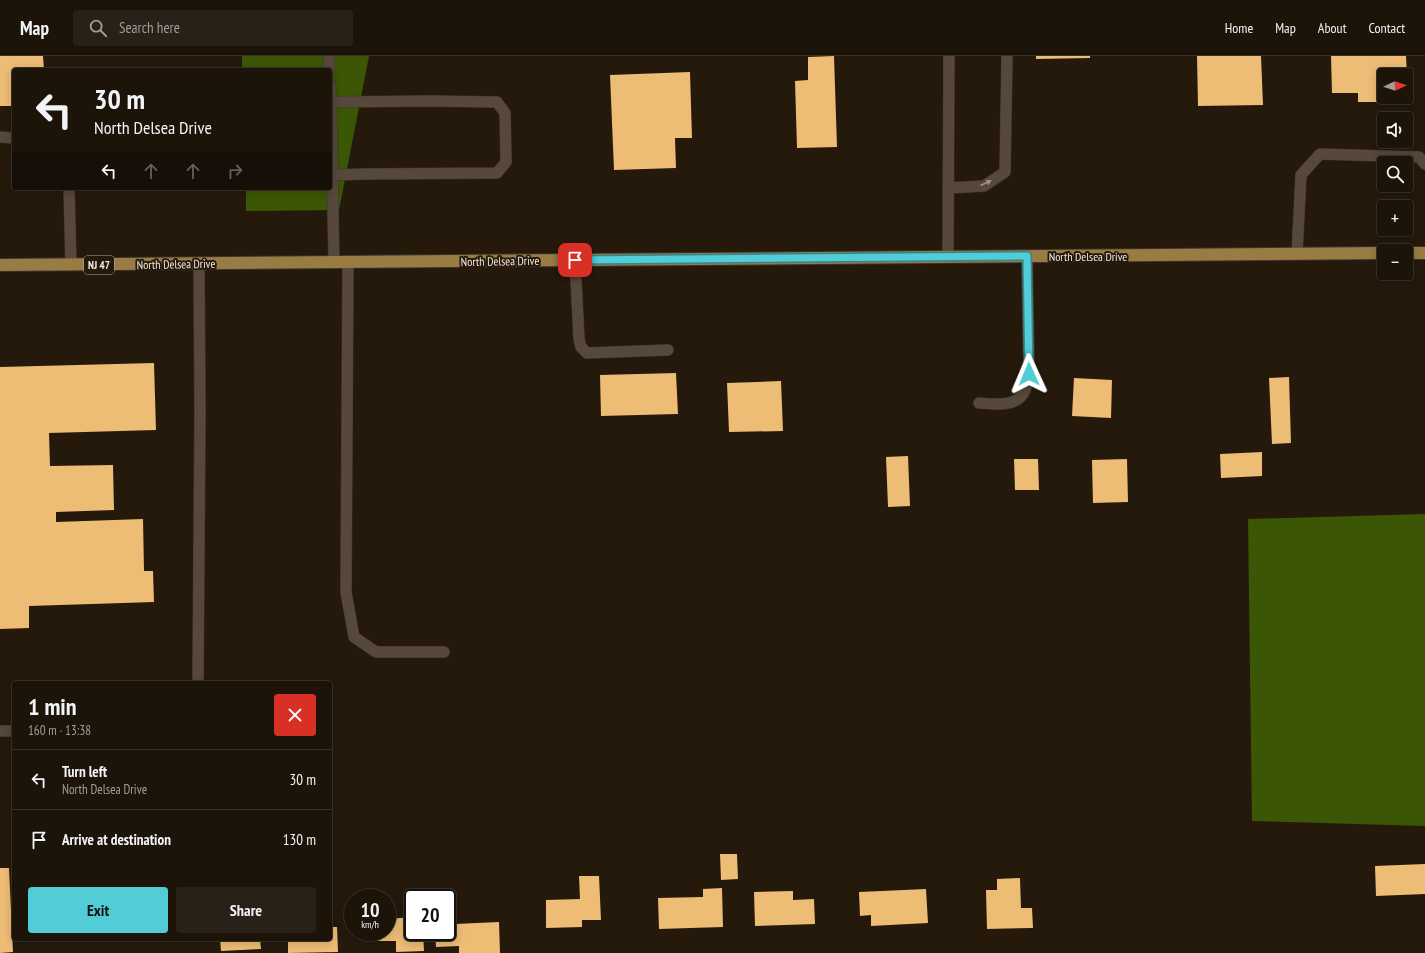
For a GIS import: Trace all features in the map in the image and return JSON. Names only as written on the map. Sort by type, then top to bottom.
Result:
[{"type":"main road","points":[[1413,253],[1425,252]]},
{"type":"main road","name":"North Delsea Drive","points":[[0,265],[1377,253]]},
{"type":"lane","points":[[329,56],[329,68]]},
{"type":"lane","points":[[948,257],[949,56]]},
{"type":"lane","points":[[948,188],[984,186],[1005,172],[1007,56]]},
{"type":"lane","points":[[332,103],[430,100],[497,102],[506,113],[506,162],[497,173],[333,175]]},
{"type":"lane","points":[[0,137],[12,138]]},
{"type":"lane","points":[[332,139],[334,263]]},
{"type":"lane","points":[[1297,254],[1301,175],[1320,154],[1419,157],[1425,164]]},
{"type":"lane","points":[[69,190],[71,265]]},
{"type":"lane","points":[[979,403],[1007,404],[1017,400],[1025,390],[1029,374],[1027,256]]},
{"type":"lane","points":[[575,260],[579,339],[581,348],[587,353],[668,350]]},
{"type":"lane","points":[[348,262],[346,592],[354,636],[376,652],[444,652]]},
{"type":"lane","points":[[198,681],[200,419],[199,264]]},
{"type":"lane","points":[[0,731],[12,731]]},
{"type":"green space","points":[[242,56],[369,56],[339,210],[246,211],[246,190],[332,190],[332,68],[242,68]]},
{"type":"green space","points":[[1425,514],[1425,826],[1252,821],[1248,519]]},
{"type":"building","points":[[0,56],[43,56],[44,68],[12,68],[12,106],[0,106]]},
{"type":"building","points":[[834,56],[837,147],[797,148],[795,81],[808,80],[808,57]]},
{"type":"building","points":[[1036,56],[1090,56],[1090,58],[1036,59]]},
{"type":"building","points":[[1197,56],[1261,56],[1263,105],[1198,106]]},
{"type":"building","points":[[1331,56],[1406,56],[1407,68],[1377,68],[1377,102],[1358,102],[1358,93],[1332,93]]},
{"type":"building","points":[[690,72],[692,138],[675,138],[676,168],[614,170],[610,75]]},
{"type":"building","points":[[154,363],[156,430],[49,433],[50,466],[113,465],[114,510],[56,512],[56,522],[143,519],[144,571],[153,571],[154,602],[29,606],[29,628],[0,629],[0,367]]},
{"type":"building","points":[[676,373],[678,414],[601,416],[600,375]]},
{"type":"building","points":[[1289,377],[1291,443],[1272,444],[1269,378]]},
{"type":"building","points":[[1074,378],[1112,380],[1111,418],[1072,416]]},
{"type":"building","points":[[781,381],[783,431],[729,432],[727,383]]},
{"type":"building","points":[[1262,452],[1262,476],[1221,478],[1220,454]]},
{"type":"building","points":[[908,456],[910,506],[888,507],[886,457]]},
{"type":"building","points":[[1014,459],[1038,459],[1039,490],[1015,490]]},
{"type":"building","points":[[1127,459],[1128,502],[1093,503],[1092,460]]},
{"type":"building","points":[[720,854],[737,854],[738,879],[721,880]]},
{"type":"building","points":[[1425,864],[1425,894],[1376,896],[1375,866]]},
{"type":"building","points":[[0,868],[9,868],[13,952],[0,953]]},
{"type":"building","points":[[579,876],[599,876],[601,920],[582,920],[582,927],[546,928],[546,900],[580,899]]},
{"type":"building","points":[[1020,878],[1021,908],[1032,908],[1033,928],[987,929],[986,890],[997,890],[997,879]]},
{"type":"building","points":[[722,888],[723,927],[659,929],[658,898],[703,897],[703,889]]},
{"type":"building","points":[[926,889],[928,923],[871,926],[871,915],[860,916],[859,892]]},
{"type":"building","points":[[793,891],[793,900],[814,899],[815,924],[755,926],[754,892]]},
{"type":"building","points":[[396,918],[404,918],[404,941],[423,941],[424,951],[396,952]]},
{"type":"building","points":[[499,922],[500,953],[459,953],[459,946],[436,947],[436,941],[456,941],[456,924]]},
{"type":"building","points":[[332,927],[337,927],[338,952],[288,953],[288,941],[332,941]]},
{"type":"building","points":[[220,941],[260,941],[261,949],[221,951]]},
{"type":"route","points":[[575,260],[1027,256],[1029,374]]}]
